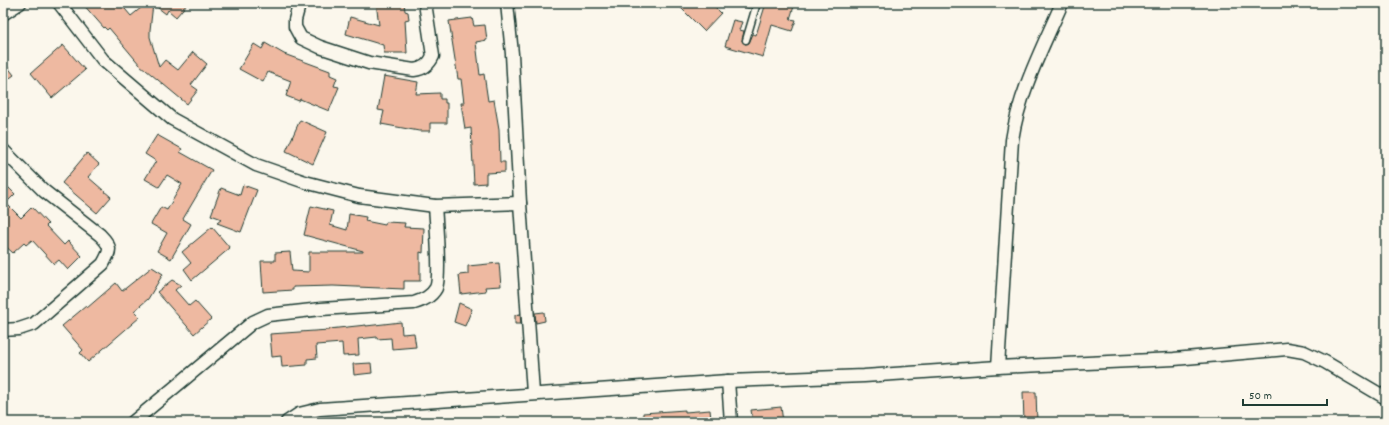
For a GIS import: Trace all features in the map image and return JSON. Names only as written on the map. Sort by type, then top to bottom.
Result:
[{"type":"street","points":[[3,14],[20,3]]},
{"type":"street","points":[[59,3],[103,60],[172,119],[256,165],[305,182],[359,196],[435,206],[520,203]]},
{"type":"street","points":[[301,3],[294,27],[301,38],[320,47],[370,63],[414,70],[426,66],[431,61],[433,56],[425,3]]},
{"type":"street","points":[[507,3],[512,54],[520,203],[533,394]]},
{"type":"street","points":[[998,367],[1012,140],[1015,123],[1023,96],[1062,3]]},
{"type":"street","points":[[3,150],[44,191],[100,235],[108,243],[110,249],[109,254],[103,264],[34,324],[19,329],[3,330]]},
{"type":"street","points":[[133,422],[253,322],[268,315],[321,309],[414,303],[427,298],[436,287],[438,270],[435,206]]},
{"type":"street","points":[[287,422],[299,414],[320,409],[728,381],[864,376],[998,367],[1174,359],[1287,349],[1304,352],[1386,398]]},
{"type":"street","points":[[728,381],[731,422]]},
{"type":"lane","points":[[744,3],[756,3],[746,40]]},
{"type":"building","points":[[82,3],[120,3],[131,16],[147,3],[188,3],[176,17],[168,10],[166,14],[153,4],[150,30],[150,37],[159,67],[165,60],[178,70],[193,52],[207,64],[191,85],[198,90],[187,104],[140,65],[109,28],[107,30],[104,28]]},
{"type":"building","points":[[376,3],[404,3],[405,11],[408,12],[409,19],[405,20],[407,53],[384,53],[383,45],[346,34],[350,17],[379,25]]},
{"type":"building","points":[[676,3],[711,3],[721,13],[704,31]]},
{"type":"building","points":[[766,3],[795,3],[790,19],[796,20],[792,31],[772,25],[763,57],[725,46],[733,20],[742,22],[739,30],[744,31],[742,41],[745,44],[749,43],[753,34],[756,35]]},
{"type":"building","points":[[472,18],[474,26],[485,25],[487,40],[476,42],[480,75],[484,74],[488,101],[494,100],[499,129],[500,162],[505,162],[505,172],[486,173],[486,183],[474,184],[471,128],[465,129],[461,103],[464,103],[461,79],[458,79],[449,21]]},
{"type":"building","points":[[265,43],[284,54],[330,71],[330,75],[337,78],[334,86],[339,87],[329,111],[300,99],[299,101],[286,96],[291,81],[268,72],[263,82],[239,69],[254,44],[262,49]]},
{"type":"building","points":[[63,45],[85,70],[52,98],[31,73]]},
{"type":"building","points":[[3,61],[14,75],[3,83]]},
{"type":"building","points":[[384,76],[418,82],[416,94],[440,93],[440,99],[445,99],[445,103],[447,103],[447,123],[430,123],[430,131],[419,131],[381,124],[384,111],[378,110]]},
{"type":"building","points":[[300,120],[327,132],[313,164],[286,151]]},
{"type":"building","points":[[157,135],[182,149],[180,152],[212,170],[183,219],[191,224],[171,259],[157,251],[167,233],[151,224],[161,207],[167,210],[182,184],[167,175],[159,187],[145,179],[156,161],[145,154]]},
{"type":"building","points":[[87,153],[99,164],[88,177],[111,197],[97,213],[62,183]]},
{"type":"building","points":[[3,182],[15,194],[6,203],[21,218],[32,207],[48,224],[46,226],[64,245],[68,241],[82,256],[68,270],[59,260],[54,264],[32,240],[26,245],[24,243],[13,253],[3,244]]},
{"type":"building","points":[[243,185],[257,190],[241,232],[217,223],[222,219],[211,215],[221,188],[240,195]]},
{"type":"building","points":[[311,206],[333,211],[330,225],[347,230],[349,214],[366,217],[365,221],[385,225],[386,222],[405,223],[404,227],[424,228],[423,253],[420,252],[420,281],[404,281],[404,289],[333,286],[293,287],[293,290],[263,292],[261,261],[275,261],[275,253],[290,252],[292,271],[309,272],[309,252],[363,252],[304,235]]},
{"type":"building","points":[[212,227],[230,248],[192,280],[184,269],[191,263],[182,252]]},
{"type":"building","points":[[499,263],[501,286],[485,287],[486,291],[461,294],[459,275],[468,274],[468,266]]},
{"type":"building","points":[[152,267],[163,274],[148,299],[134,311],[140,317],[88,362],[80,353],[83,350],[62,326],[86,306],[87,308],[116,283],[122,291]]},
{"type":"building","points":[[172,280],[181,285],[175,290],[189,306],[195,301],[211,319],[194,334],[157,292]]},
{"type":"building","points":[[459,303],[472,309],[465,326],[454,322]]},
{"type":"building","points":[[544,312],[545,321],[536,323],[535,313]]},
{"type":"building","points":[[520,314],[521,324],[515,324],[515,315]]},
{"type":"building","points":[[401,322],[402,334],[414,333],[416,347],[392,349],[391,338],[377,339],[377,337],[358,339],[359,355],[343,356],[342,343],[316,345],[317,358],[307,359],[307,365],[282,367],[281,356],[272,357],[270,334],[329,330]]},
{"type":"building","points":[[371,363],[372,373],[354,375],[353,364]]},
{"type":"building","points":[[1023,392],[1036,392],[1037,422],[1024,422]]},
{"type":"building","points":[[781,407],[783,422],[753,422],[751,410]]},
{"type":"building","points":[[685,410],[685,412],[710,410],[711,419],[686,422],[643,422],[643,413]]}]
